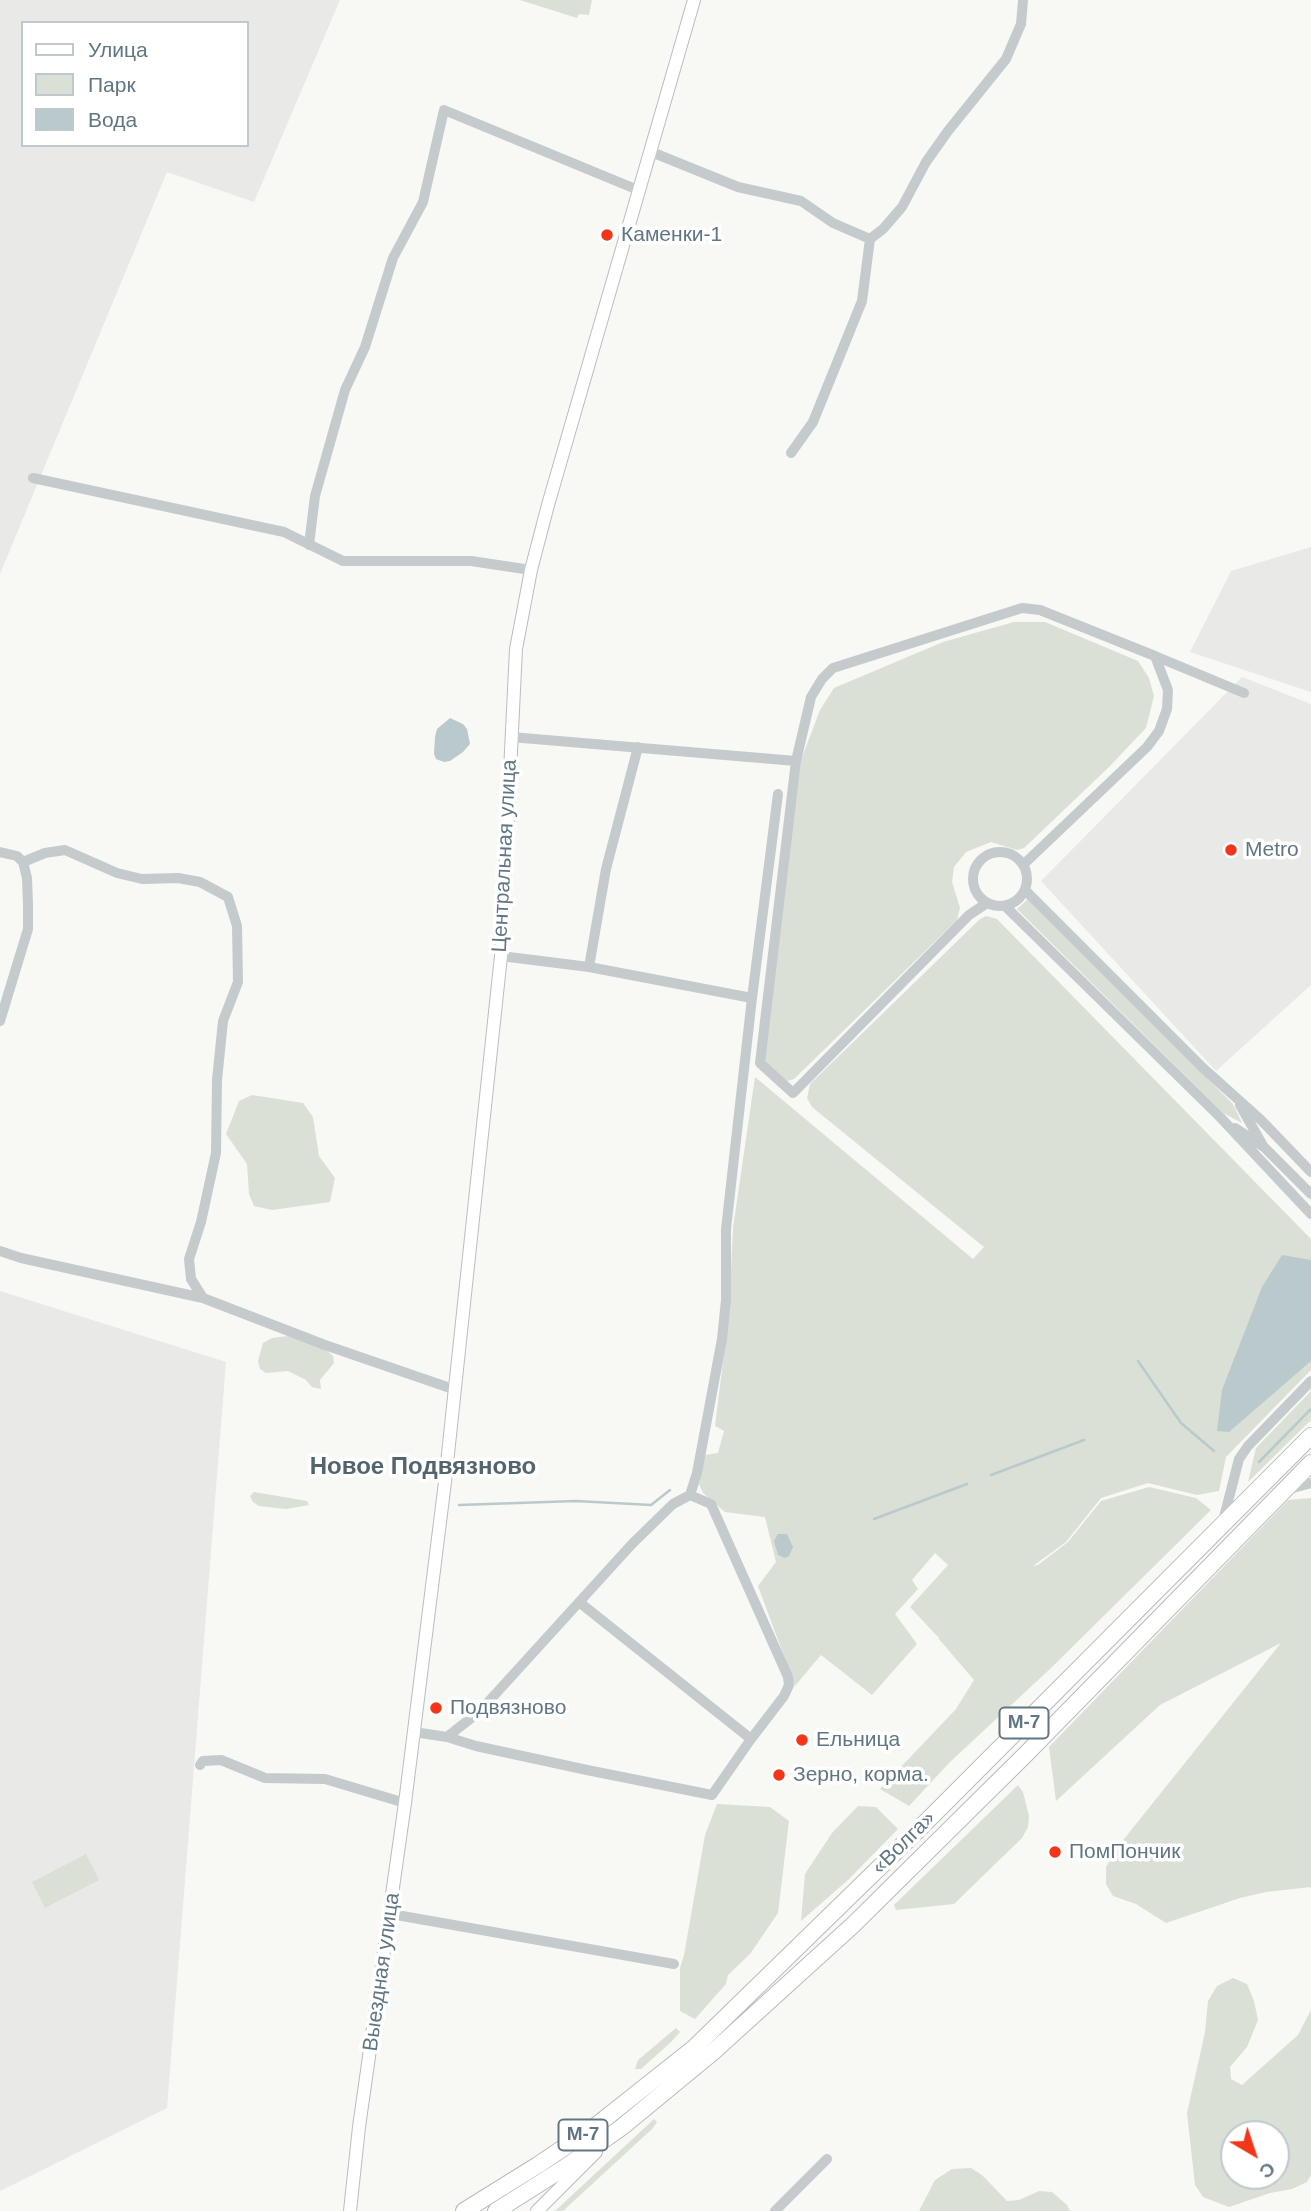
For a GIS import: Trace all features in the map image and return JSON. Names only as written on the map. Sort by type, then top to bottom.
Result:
[{"type":"highway","name":"«Волга»","points":[[464,2211],[593,2128],[694,2048],[922,1826],[1311,1436]]},
{"type":"highway","name":"«Волга»","points":[[496,2211],[622,2127],[713,2052],[853,1925],[1037,1743],[1311,1462]]},
{"type":"main road","name":"Центральная улица","points":[[414,1732],[501,956],[516,649],[531,570],[551,492],[694,0]]},
{"type":"main road","name":"Выездная улица","points":[[350,2211],[359,2127],[391,1914],[414,1732]]},
{"type":"main road","points":[[537,2211],[622,2127]]},
{"type":"street","points":[[791,453],[813,422],[862,301],[870,239],[883,229],[902,207],[926,162],[1006,60],[1021,24],[1023,0]]},
{"type":"street","points":[[309,545],[315,496],[345,390],[365,347],[393,258],[423,202],[444,110],[638,190]]},
{"type":"street","points":[[649,151],[738,187],[801,201],[833,223],[870,239]]},
{"type":"street","points":[[33,478],[284,532],[343,561],[471,561],[531,570]]},
{"type":"street","points":[[987,903],[969,915],[793,1093],[760,1063],[796,761],[811,697],[832,668],[1022,608],[1040,610],[1244,693]]},
{"type":"street","points":[[1024,864],[1147,747],[1159,731],[1167,709],[1168,690],[1155,656]]},
{"type":"street","points":[[511,737],[796,761]]},
{"type":"street","points":[[589,967],[606,869],[638,747]]},
{"type":"street","points":[[447,1737],[480,1710],[673,1504],[690,1495],[697,1473],[722,1339],[726,1300],[726,1229],[778,794]]},
{"type":"street","points":[[23,862],[45,853],[65,850],[117,873],[142,879],[189,880],[209,886],[228,897],[237,926],[238,982],[223,1021],[217,1080],[215,1153],[201,1222],[189,1259],[191,1279],[203,1298]]},
{"type":"street","points":[[1005,906],[1020,897],[1025,890],[1027,873],[1024,864],[1010,853],[1002,851],[985,856],[978,863],[973,880],[980,897],[987,903],[1005,906],[1220,1117],[1311,1214]]},
{"type":"street","points":[[0,852],[17,856],[23,862],[27,878],[28,929],[0,1021]]},
{"type":"street","points":[[1025,890],[1311,1172]]},
{"type":"street","points":[[501,956],[589,967],[752,998]]},
{"type":"street","points":[[1237,1100],[1265,1147]]},
{"type":"street","points":[[1220,1117],[1265,1147],[1311,1194]]},
{"type":"street","points":[[0,1251],[33,1261],[203,1298],[453,1389]]},
{"type":"street","points":[[1223,1523],[1239,1459],[1248,1446],[1311,1381]]},
{"type":"street","points":[[1285,1490],[1311,1483]]},
{"type":"street","points":[[414,1732],[447,1737],[574,1768],[712,1795],[784,1696],[789,1685],[788,1677],[711,1504],[690,1495]]},
{"type":"street","points":[[579,1602],[751,1739]]},
{"type":"street","points":[[200,1765],[203,1761],[221,1760],[265,1778],[326,1779],[405,1803]]},
{"type":"street","points":[[391,1914],[674,1964]]},
{"type":"street","points":[[775,2211],[827,2159]]},
{"type":"shaded area","points":[[0,0],[340,0],[254,202],[167,172],[0,574]]},
{"type":"shaded area","points":[[1311,547],[1311,692],[1190,652],[1231,571]]},
{"type":"shaded area","points":[[1242,677],[1311,704],[1311,985],[1216,1071],[1041,881]]},
{"type":"shaded area","points":[[0,1291],[226,1362],[167,2108],[0,2191]]},
{"type":"green space","points":[[520,0],[592,0],[589,15],[579,14],[577,18]]},
{"type":"green space","points":[[1014,622],[1045,622],[1138,661],[1149,678],[1154,696],[1146,728],[1024,848],[1017,850],[991,842],[966,852],[954,867],[952,882],[960,908],[957,920],[794,1079],[787,1081],[762,1064],[801,760],[820,710],[834,688],[943,642]]},
{"type":"green space","points":[[1028,899],[1233,1104],[1242,1123],[1223,1113],[1017,909]]},
{"type":"green space","points":[[986,916],[997,919],[1311,1239],[1311,1370],[1226,1457],[1219,1491],[1197,1495],[1148,1483],[1101,1498],[1066,1542],[1033,1566],[1068,1542],[1101,1501],[1149,1487],[1196,1498],[1211,1510],[1051,1668],[950,1762],[909,1806],[880,1789],[956,1709],[974,1680],[938,1638],[940,1635],[938,1637],[910,1607],[948,1565],[935,1553],[912,1580],[918,1589],[895,1614],[917,1644],[872,1695],[821,1655],[795,1686],[758,1586],[776,1562],[765,1517],[725,1512],[703,1493],[699,1484],[705,1455],[718,1453],[724,1431],[715,1426],[729,1313],[733,1228],[755,1077],[973,1259],[984,1247],[812,1107],[807,1098],[810,1084]]},
{"type":"green space","points":[[252,1095],[303,1103],[313,1117],[319,1156],[335,1178],[330,1202],[272,1210],[254,1206],[249,1194],[247,1164],[226,1134],[239,1101]]},
{"type":"green space","points":[[288,1336],[325,1349],[333,1356],[334,1363],[320,1380],[321,1389],[312,1387],[306,1380],[288,1371],[266,1373],[260,1369],[258,1361],[263,1343],[272,1338]]},
{"type":"green space","points":[[1311,1391],[1311,1420],[1248,1482],[1256,1448]]},
{"type":"green space","points":[[254,1492],[307,1501],[309,1505],[286,1509],[259,1506],[250,1496]]},
{"type":"green space","points":[[1311,1498],[1311,1887],[1240,1898],[1166,1923],[1136,1904],[1113,1896],[1106,1884],[1106,1867],[1124,1839],[1281,1643],[1160,1705],[1056,1801],[1049,1747],[1288,1500]]},
{"type":"green space","points":[[1018,1785],[1023,1792],[1029,1816],[1028,1827],[1022,1838],[954,1904],[896,1910],[894,1905]]},
{"type":"green space","points":[[717,1804],[770,1807],[789,1821],[778,1913],[750,1954],[728,1975],[726,1984],[695,2019],[680,2011],[680,1968],[705,1835]]},
{"type":"green space","points":[[858,1806],[876,1807],[898,1829],[848,1880],[801,1921],[805,1874],[832,1833]]},
{"type":"green space","points":[[86,1854],[99,1880],[45,1908],[32,1882]]},
{"type":"green space","points":[[1233,1978],[1247,1984],[1254,2001],[1258,2020],[1247,2047],[1230,2067],[1231,2079],[1242,2085],[1298,2035],[1311,2010],[1311,2175],[1307,2182],[1290,2189],[1290,2120],[1220,2120],[1220,2190],[1286,2190],[1229,2207],[1203,2197],[1195,2185],[1187,2113],[1205,2032],[1208,2001],[1217,1986]]},
{"type":"green space","points":[[676,2028],[680,2032],[671,2042],[641,2069],[635,2069],[638,2060]]},
{"type":"green space","points":[[654,2119],[657,2122],[652,2129],[563,2211],[555,2211]]},
{"type":"green space","points":[[971,2168],[982,2175],[1007,2201],[1019,2200],[1039,2191],[1052,2192],[1070,2211],[919,2211],[935,2180],[952,2169]]},
{"type":"water","points":[[450,718],[467,729],[470,744],[450,761],[444,762],[436,759],[434,754],[435,737],[437,729]]},
{"type":"water","points":[[1282,1255],[1311,1260],[1311,1361],[1229,1432],[1217,1431],[1222,1390],[1262,1287]]},
{"type":"water","points":[[778,1534],[787,1534],[793,1547],[785,1558],[778,1555],[774,1541]]},
{"type":"waterway","points":[[1138,1361],[1181,1423],[1214,1451]]},
{"type":"waterway","points":[[1259,1462],[1311,1409]]},
{"type":"waterway","points":[[991,1475],[1084,1440]]},
{"type":"waterway","points":[[874,1519],[967,1484]]},
{"type":"waterway","points":[[459,1505],[576,1501],[651,1505],[670,1490]]},
{"type":"place","name":"Каменки-1","points":[[607,235]]},
{"type":"place","name":"Metro","points":[[1231,850]]},
{"type":"place","name":"Подвязново","points":[[436,1708]]},
{"type":"place","name":"Ельница","points":[[802,1740]]},
{"type":"place","name":"Зерно, корма.","points":[[779,1775]]},
{"type":"place","name":"ПомПончик","points":[[1055,1852]]},
{"type":"district","name":"Новое Подвязново","points":[[423,1467]]}]
